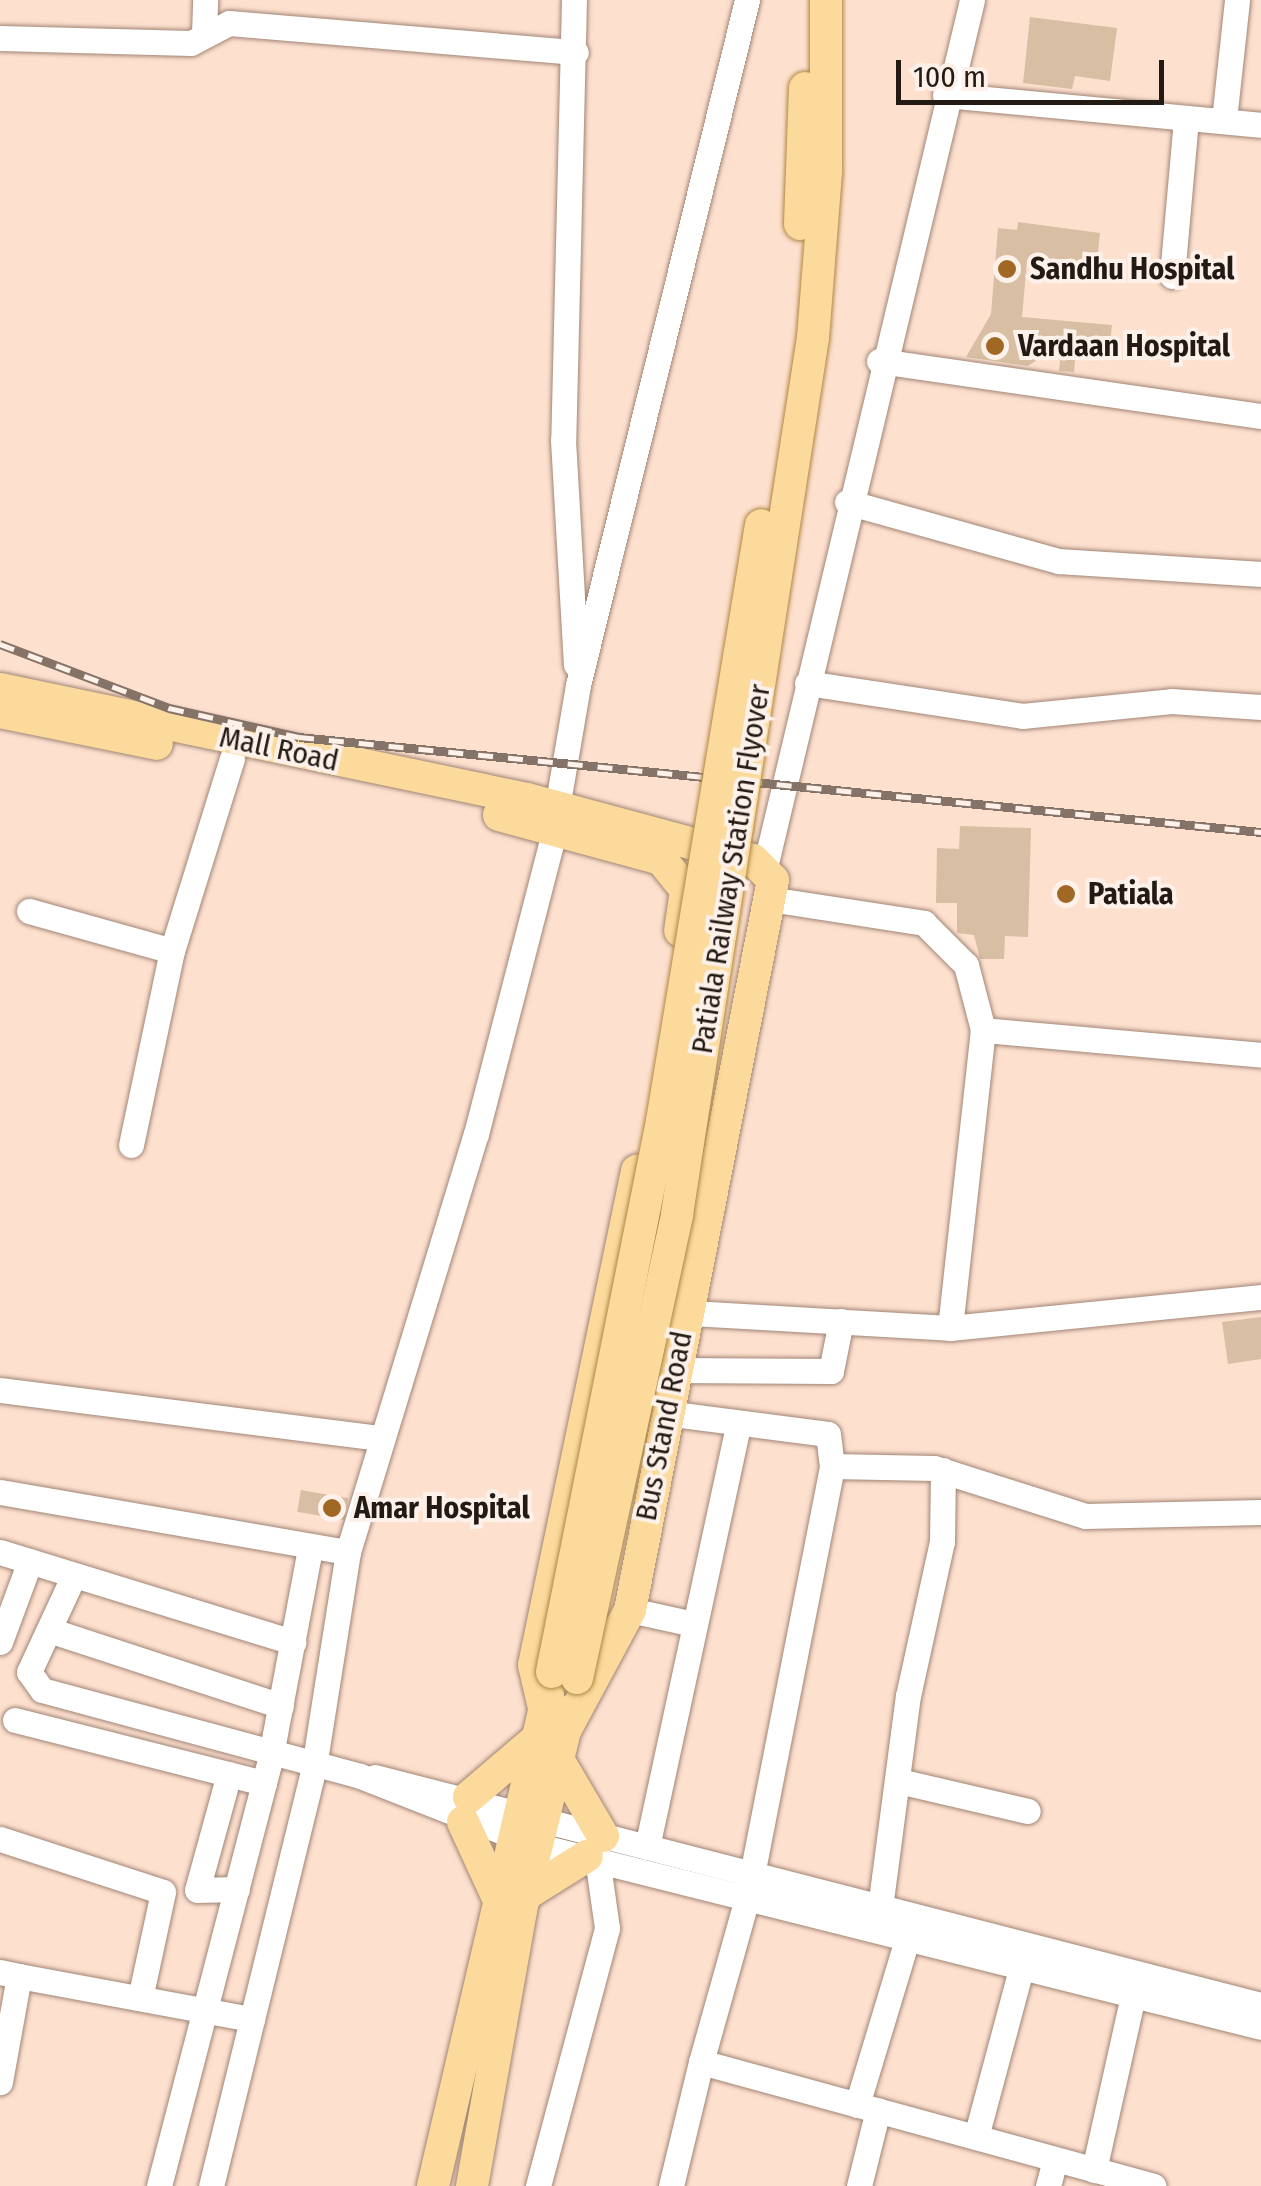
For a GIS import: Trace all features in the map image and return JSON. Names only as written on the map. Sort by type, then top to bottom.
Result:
[{"type":"main road","name":"Patiala Railway Station Flyover","points":[[565,1675],[788,361],[805,0]]},
{"type":"main road","name":"Patiala Railway Station Flyover","points":[[552,1735],[677,1214],[813,338],[826,171],[826,0]]},
{"type":"main road","name":"Mall Road","points":[[0,689],[556,820]]},
{"type":"main road","name":"Mall Road","points":[[0,712],[514,819]]},
{"type":"main road","name":"Bus Stand Road","points":[[514,819],[556,820],[764,867]]},
{"type":"main road","name":"Bus Stand Road","points":[[552,1735],[534,1666],[605,1305],[641,1155],[686,890],[661,859],[556,820]]},
{"type":"main road","points":[[764,867],[776,900]]},
{"type":"main road","name":"Bus Stand Road","points":[[434,2186],[552,1735],[630,1610],[686,1313],[776,900]]},
{"type":"main road","points":[[552,1735],[596,1850],[511,1897],[466,1810],[552,1735]]},
{"type":"main road","name":"Bus Stand Road","points":[[472,2186],[511,1897]]},
{"type":"street","points":[[204,0],[204,34]]},
{"type":"street","points":[[574,0],[576,52],[563,440],[578,685]]},
{"type":"street","points":[[211,2186],[314,1766],[348,1552],[476,1134],[556,820],[578,685],[747,0]]},
{"type":"street","points":[[764,867],[879,361],[972,0]]},
{"type":"street","points":[[1224,120],[1237,0]]},
{"type":"street","points":[[0,38],[191,43],[229,22],[576,52]]},
{"type":"street","points":[[945,96],[1261,125]]},
{"type":"street","points":[[1172,276],[1186,119]]},
{"type":"street","points":[[879,361],[1261,416]]},
{"type":"street","points":[[846,502],[1059,560],[1261,574]]},
{"type":"street","points":[[807,683],[1022,716],[1171,701],[1261,707]]},
{"type":"street","points":[[132,1144],[172,951],[232,758]]},
{"type":"street","points":[[776,900],[924,922],[966,965],[984,1030],[950,1328]]},
{"type":"street","points":[[29,911],[172,951]]},
{"type":"street","points":[[984,1030],[1261,1055]]},
{"type":"street","points":[[605,1305],[950,1328],[1261,1297]]},
{"type":"street","points":[[675,1370],[831,1371],[841,1322]]},
{"type":"street","points":[[0,1390],[380,1438]]},
{"type":"street","points":[[666,1413],[738,1427],[831,1435],[832,1466],[750,1885],[671,2186]]},
{"type":"street","points":[[647,1848],[692,1624],[738,1427]]},
{"type":"street","points":[[832,1466],[944,1470],[1086,1516],[1261,1512]]},
{"type":"street","points":[[879,1918],[903,1782],[908,1696],[942,1542],[944,1470]]},
{"type":"street","points":[[0,1492],[348,1552]]},
{"type":"street","points":[[159,2186],[272,1755],[310,1548]]},
{"type":"street","points":[[0,1552],[292,1642]]},
{"type":"street","points":[[0,1642],[30,1562]]},
{"type":"street","points":[[74,1575],[30,1672],[42,1690],[360,1776],[596,1850],[1136,1983],[1261,2026]]},
{"type":"street","points":[[630,1610],[692,1624]]},
{"type":"street","points":[[49,1630],[281,1706]]},
{"type":"street","points":[[15,1720],[264,1782]]},
{"type":"street","points":[[228,1774],[198,1890],[237,1888]]},
{"type":"street","points":[[903,1782],[1028,1811]]},
{"type":"street","points":[[0,1839],[162,1892],[140,1998]]},
{"type":"street","points":[[596,1850],[647,1848],[750,1885]]},
{"type":"street","points":[[538,2186],[606,1928],[596,1850]]},
{"type":"street","points":[[879,1918],[908,1936],[1022,1966],[1261,2004]]},
{"type":"street","points":[[859,2186],[868,2107],[908,1936]]},
{"type":"street","points":[[976,2137],[1022,1966]]},
{"type":"street","points":[[0,2082],[10,1974],[252,2019]]},
{"type":"street","points":[[1094,2170],[1136,1983]]},
{"type":"street","points":[[701,2062],[1153,2186]]},
{"type":"street","points":[[1048,2186],[1055,2160]]},
{"type":"building","points":[[1030,17],[1117,28],[1110,81],[1075,76],[1072,89],[1023,83]]},
{"type":"building","points":[[1018,222],[1100,233],[1096,270],[1027,261],[1022,317],[1112,325],[1110,342],[1077,339],[1074,372],[1059,371],[1062,343],[1028,366],[966,357],[991,314],[998,228],[1017,230]]},
{"type":"building","points":[[960,826],[1031,828],[1028,937],[1005,936],[1004,959],[980,959],[974,935],[957,933],[957,903],[936,903],[937,848],[959,849]]},
{"type":"building","points":[[1261,1317],[1261,1359],[1228,1364],[1222,1322]]},
{"type":"building","points":[[301,1490],[348,1498],[344,1520],[297,1512]]},
{"type":"railway","points":[[0,644],[169,708],[299,737],[1261,832]]},
{"type":"place","name":"Sandhu Hospital","points":[[1007,269]]},
{"type":"place","name":"Vardaan Hospital","points":[[995,346]]},
{"type":"place","name":"Patiala","points":[[1066,894]]},
{"type":"place","name":"Amar Hospital","points":[[332,1508]]}]
